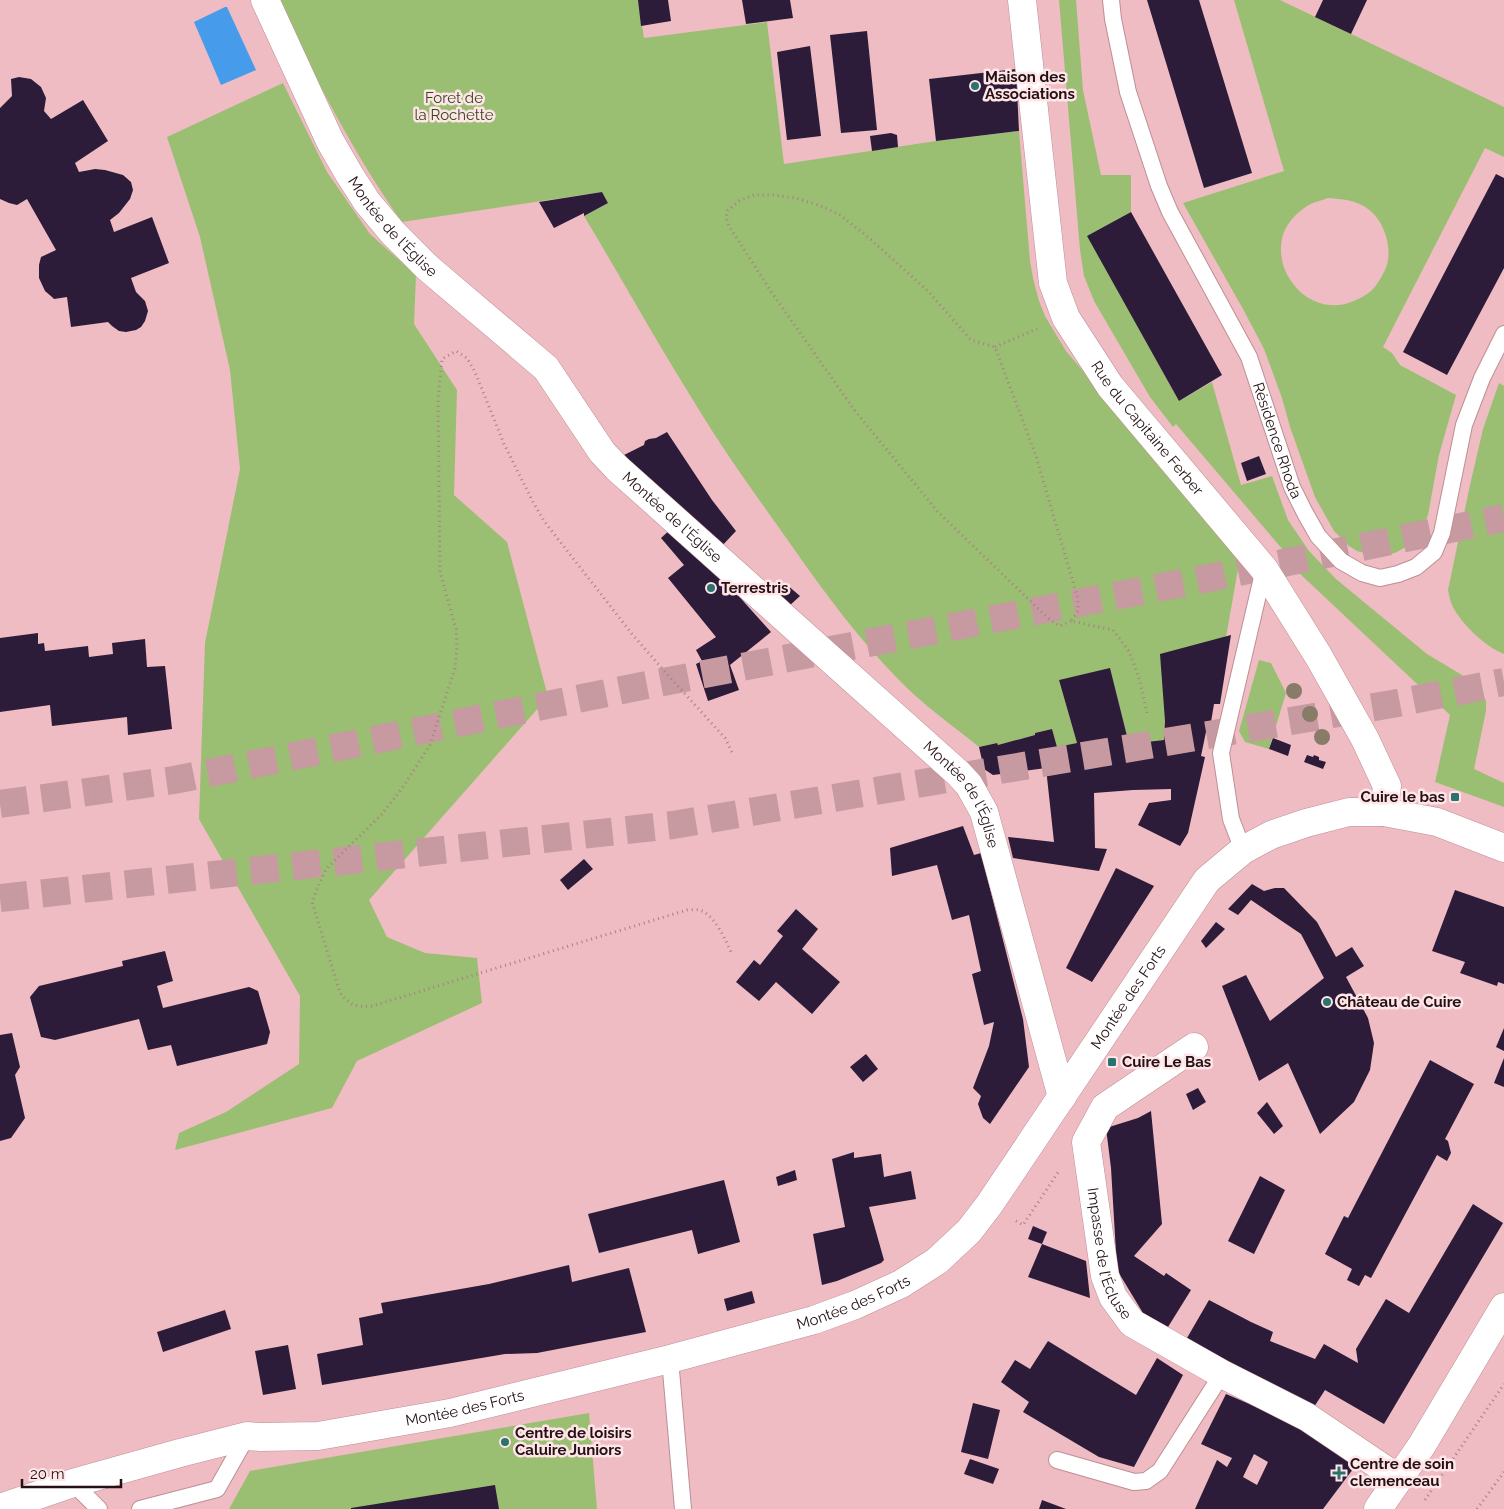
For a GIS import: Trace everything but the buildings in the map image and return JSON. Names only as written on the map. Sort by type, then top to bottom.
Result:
[{"type":"street","name":"Montée de l'Église","points":[[265,0],[330,141],[367,202],[393,233],[428,268],[546,368],[602,452],[617,468],[969,785],[984,812],[1062,1097]]},
{"type":"street","name":"Rue du Capitaine Ferber","points":[[1022,0],[1053,283],[1066,318],[1110,386],[1264,569],[1320,657],[1366,739],[1387,786],[1384,812]]},
{"type":"street","name":"Montée des Forts","points":[[0,1508],[180,1452],[247,1436],[318,1436],[450,1413],[670,1360],[814,1320],[855,1305],[901,1284],[937,1261],[968,1231],[989,1205],[1207,880],[1243,850],[1271,835],[1306,823],[1349,812],[1384,812],[1437,822],[1504,848]]},
{"type":"street","name":"Impasse de l'Écluse","points":[[1194,1047],[1105,1107],[1086,1142],[1105,1276],[1114,1297],[1132,1323],[1222,1374],[1307,1417],[1399,1479]]},
{"type":"street","points":[[1378,1509],[1422,1445],[1504,1307]]},
{"type":"lane","name":"Résidence Rhoda","points":[[1111,0],[1128,92],[1159,186],[1170,212],[1248,358],[1292,487],[1318,536],[1340,561],[1362,573],[1380,578],[1398,574],[1416,566],[1434,552],[1442,533],[1464,425],[1482,378],[1504,334]]},
{"type":"lane","points":[[1243,850],[1232,819],[1221,753],[1264,569]]},
{"type":"lane","points":[[670,1360],[683,1509]]},
{"type":"lane","points":[[1057,1460],[1134,1482],[1146,1481],[1160,1471],[1222,1374]]},
{"type":"lane","points":[[140,1509],[217,1489],[247,1436]]},
{"type":"lane","points":[[73,1484],[98,1509]]},
{"type":"path","points":[[996,346],[1036,456],[1078,599],[1078,611],[1071,621],[1060,626],[1050,620],[938,512],[844,397],[772,293],[729,226],[726,218],[727,211],[739,201],[754,195],[774,195],[795,198],[821,206],[840,215],[868,237],[928,291],[971,340],[996,346],[1066,318]]},
{"type":"path","points":[[732,752],[725,738],[632,634],[544,521],[504,444],[475,372],[467,358],[456,351],[446,356],[442,359],[438,399],[440,572],[456,629],[456,657],[430,745],[387,808],[326,869],[312,902],[340,993],[349,1003],[372,1006],[687,910],[700,910],[709,916],[722,933],[732,954]]},
{"type":"path","points":[[1071,621],[1113,630],[1130,651],[1139,678],[1147,713]]},
{"type":"path","points":[[1023,1225],[1063,1165]]},
{"type":"path","points":[[1424,1501],[1504,1384]]},
{"type":"path","points":[[1477,1509],[1504,1472]]},
{"type":"green space","name":"Foret de la Rochette","points":[[278,0],[638,0],[644,38],[767,22],[784,164],[936,141],[1019,131],[1030,261],[1039,301],[1045,316],[1066,351],[1237,551],[1240,558],[1226,637],[1165,721],[1164,740],[1129,744],[1110,669],[1059,680],[1077,743],[1057,747],[1052,729],[998,745],[996,743],[979,747],[927,706],[884,664],[843,616],[756,496],[707,424],[584,216],[608,203],[602,192],[402,222],[367,169],[335,114]]},
{"type":"green space","points":[[1059,0],[1076,0],[1083,90],[1101,175],[1131,175],[1131,212],[1088,236],[1179,401],[1212,382],[1241,485],[1272,476],[1288,520],[1309,551],[1336,579],[1427,654],[1462,675],[1486,700],[1486,711],[1474,769],[1504,783],[1504,807],[1435,782],[1450,715],[1280,555],[1283,550],[1176,424],[1173,427],[1150,397],[1094,301],[1084,276],[1080,250]]},
{"type":"green space","points":[[1234,0],[1280,0],[1504,107],[1504,157],[1485,148],[1383,347],[1392,353],[1400,365],[1456,395],[1439,455],[1428,515],[1419,536],[1395,553],[1380,556],[1357,551],[1334,531],[1315,497],[1264,349],[1183,203],[1284,171]],"holes":[[[1328,198],[1349,200],[1364,206],[1374,214],[1383,229],[1389,254],[1388,262],[1379,282],[1368,294],[1351,302],[1337,305],[1323,304],[1310,299],[1299,290],[1290,280],[1284,267],[1281,253],[1283,234],[1295,216],[1309,205]]]},
{"type":"green space","points":[[283,83],[327,172],[370,234],[416,275],[414,324],[457,390],[454,495],[507,542],[548,697],[369,900],[387,937],[425,953],[477,958],[482,1003],[357,1061],[332,1108],[175,1150],[179,1133],[226,1112],[299,1064],[300,996],[199,819],[205,643],[240,469],[230,370],[200,237],[167,137]]},
{"type":"green space","points":[[1499,383],[1504,386],[1504,654],[1489,646],[1467,627],[1452,605],[1448,590],[1483,429]]},
{"type":"green space","points":[[1259,660],[1271,663],[1286,693],[1269,749],[1245,742],[1239,731]]},
{"type":"green space","name":"Centre de loisirs Caluire Juniors","points":[[589,1413],[597,1509],[229,1509],[250,1471]]},
{"type":"water","points":[[227,7],[256,70],[221,85],[194,22]]},
{"type":"tunnel","points":[[0,804],[174,780],[637,687],[1224,575],[1504,518]]},
{"type":"tunnel","points":[[0,898],[673,825],[1392,704],[1504,682]]},
{"type":"place","name":"Maison des Associations","points":[[975,86]]},
{"type":"place","name":"Terrestris","points":[[711,588]]},
{"type":"place","name":"Cuire le bas","points":[[1455,797]]},
{"type":"place","name":"Château de Cuire","points":[[1327,1002]]},
{"type":"place","name":"Cuire Le Bas","points":[[1112,1062]]},
{"type":"place","name":"Centre de loisirs Caluire Juniors","points":[[505,1442]]},
{"type":"place","name":"Centre de soin clemenceau","points":[[1339,1473]]}]
